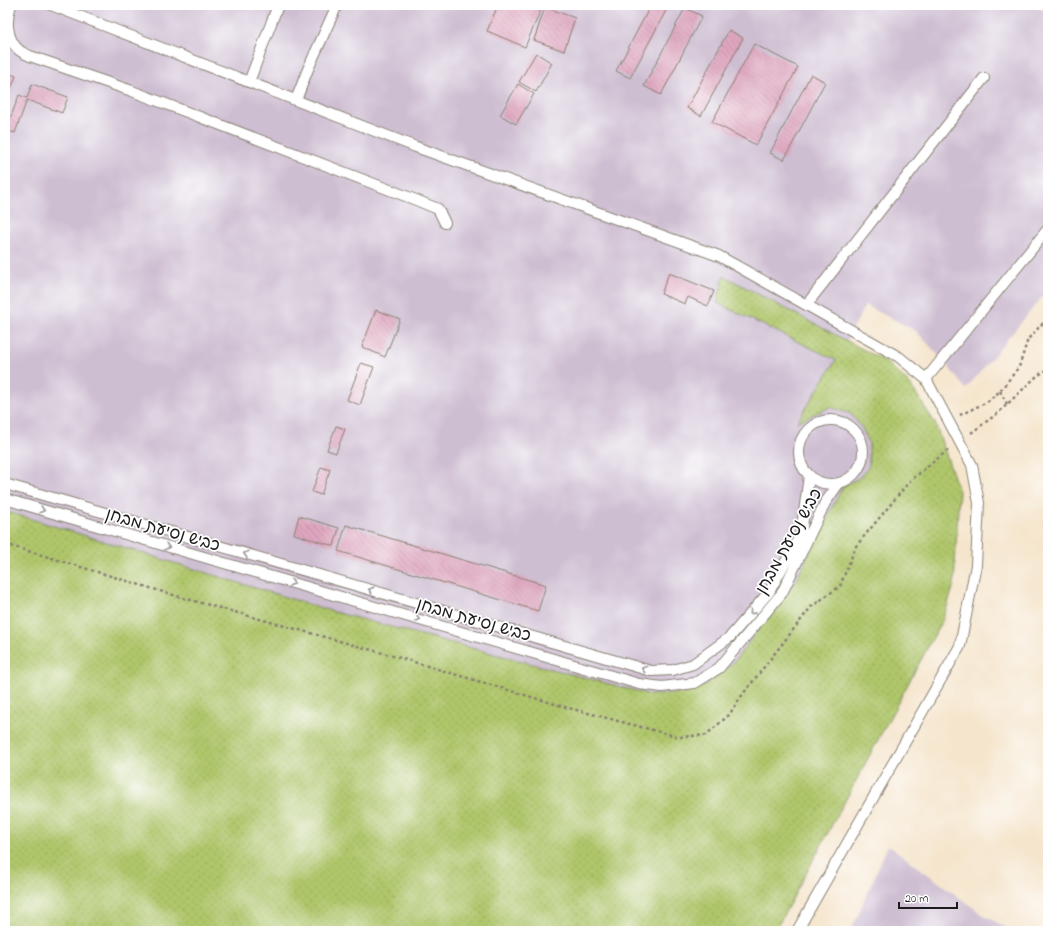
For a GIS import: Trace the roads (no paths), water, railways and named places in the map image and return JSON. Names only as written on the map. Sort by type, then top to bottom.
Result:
[{"type":"lane","points":[[11,5],[7,16],[10,38],[18,50],[30,56],[132,91],[416,200],[438,210],[445,223]]},
{"type":"lane","points":[[51,5],[430,152],[719,256],[899,356],[926,379],[972,465],[979,503],[976,564],[960,646],[798,931]]},
{"type":"lane","points":[[249,82],[278,5]]},
{"type":"lane","points":[[296,100],[308,69],[337,5]]},
{"type":"lane","points":[[807,304],[984,78]]},
{"type":"lane","points":[[926,379],[1048,229]]},
{"type":"lane","points":[[828,420],[838,421],[848,425],[856,432],[861,441],[863,451],[861,462],[856,471],[849,478],[839,483],[829,484],[818,481],[809,476],[799,457],[799,447],[802,437],[809,428],[828,420]]},
{"type":"lane","name":"כביש נסיעת מבחן","points":[[5,484],[651,671],[672,670],[693,664],[730,637],[769,592],[801,534],[809,476]]},
{"type":"lane","name":"כביש נסיעת מבחן","points":[[5,499],[639,684],[662,687],[695,683],[719,668],[782,593],[825,503],[839,483]]}]
